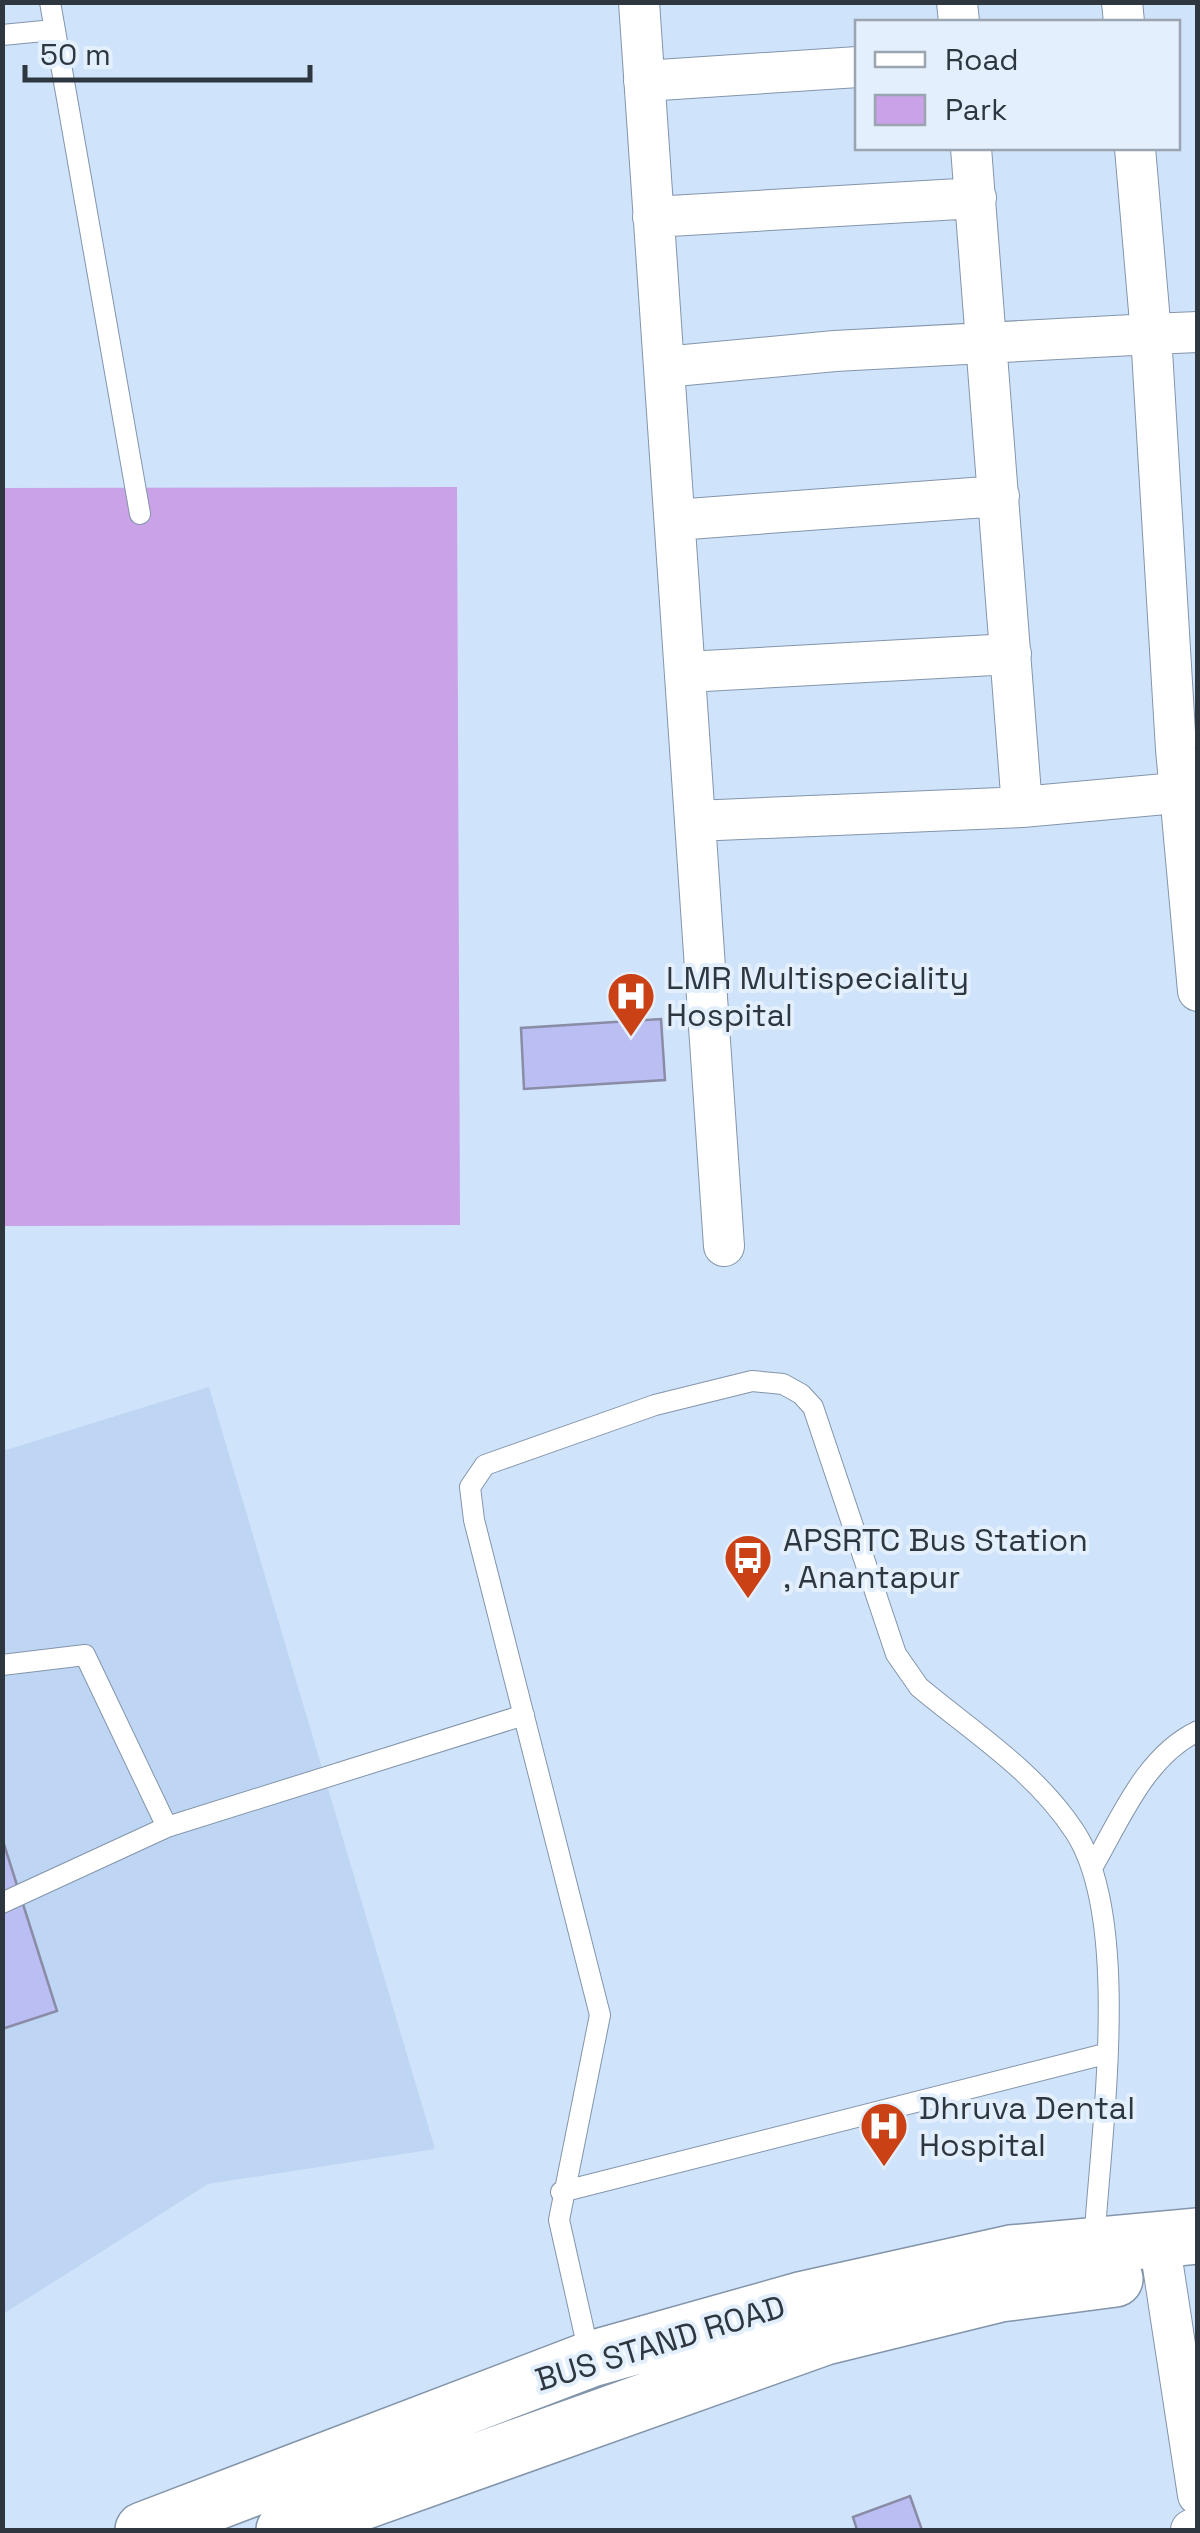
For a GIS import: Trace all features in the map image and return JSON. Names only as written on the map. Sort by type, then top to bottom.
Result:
[{"type":"street","points":[[639,2],[724,1246]]},
{"type":"street","points":[[644,80],[855,67]]},
{"type":"street","points":[[971,150],[990,344],[1022,807]]},
{"type":"street","points":[[1135,150],[1151,334],[1179,489],[1198,991]]},
{"type":"street","points":[[653,217],[976,198]]},
{"type":"street","points":[[664,367],[835,351],[1198,332]]},
{"type":"street","points":[[675,520],[998,496]]},
{"type":"street","points":[[686,672],[1010,654]]},
{"type":"street","points":[[694,820],[1022,807],[1190,792]]},
{"type":"street","name":"BUS STAND ROAD","points":[[143,2530],[591,2360],[940,2266],[1011,2252],[1093,2264]]},
{"type":"street","points":[[1180,2255],[1198,2494]]},
{"type":"street","name":"BUS STAND ROAD","points":[[284,2530],[825,2337],[1000,2294],[1093,2264],[1180,2255]]},
{"type":"street","points":[[1190,2530],[1198,2527]]},
{"type":"lane","points":[[50,2],[140,514]]},
{"type":"lane","points":[[2,35],[54,30]]},
{"type":"lane","points":[[591,2360],[559,2220],[561,2192],[600,2030],[600,2015],[474,1520],[470,1487],[486,1465],[655,1405],[752,1380],[784,1384],[801,1394],[824,1429],[896,1654],[907,1673],[928,1695],[1024,1770],[1077,1834],[1092,1868],[1104,1916],[1105,2054],[1093,2264]]},
{"type":"lane","points":[[2,1665],[84,1655],[167,1827]]},
{"type":"lane","points":[[2,1904],[167,1827],[524,1715]]},
{"type":"lane","points":[[1092,1868],[1146,1775],[1182,1738],[1198,1731]]},
{"type":"lane","points":[[561,2192],[1105,2054]]},
{"type":"shaded area","points":[[209,1387],[435,2149],[208,2184],[3,2314],[3,1451]]},
{"type":"green space","points":[[457,487],[460,1225],[3,1226],[2,488]]},
{"type":"building","points":[[661,1019],[665,1080],[524,1089],[521,1028]]},
{"type":"building","points":[[2,1838],[57,2011],[2,2029]]},
{"type":"building","points":[[910,2496],[922,2530],[857,2530],[853,2517]]},
{"type":"place","name":"LMR Multispeciality Hospital","points":[[631,1038]]},
{"type":"place","name":"APSRTC Bus Station , Anantapur","points":[[748,1600]]},
{"type":"place","name":"Dhruva Dental Hospital","points":[[884,2168]]}]
